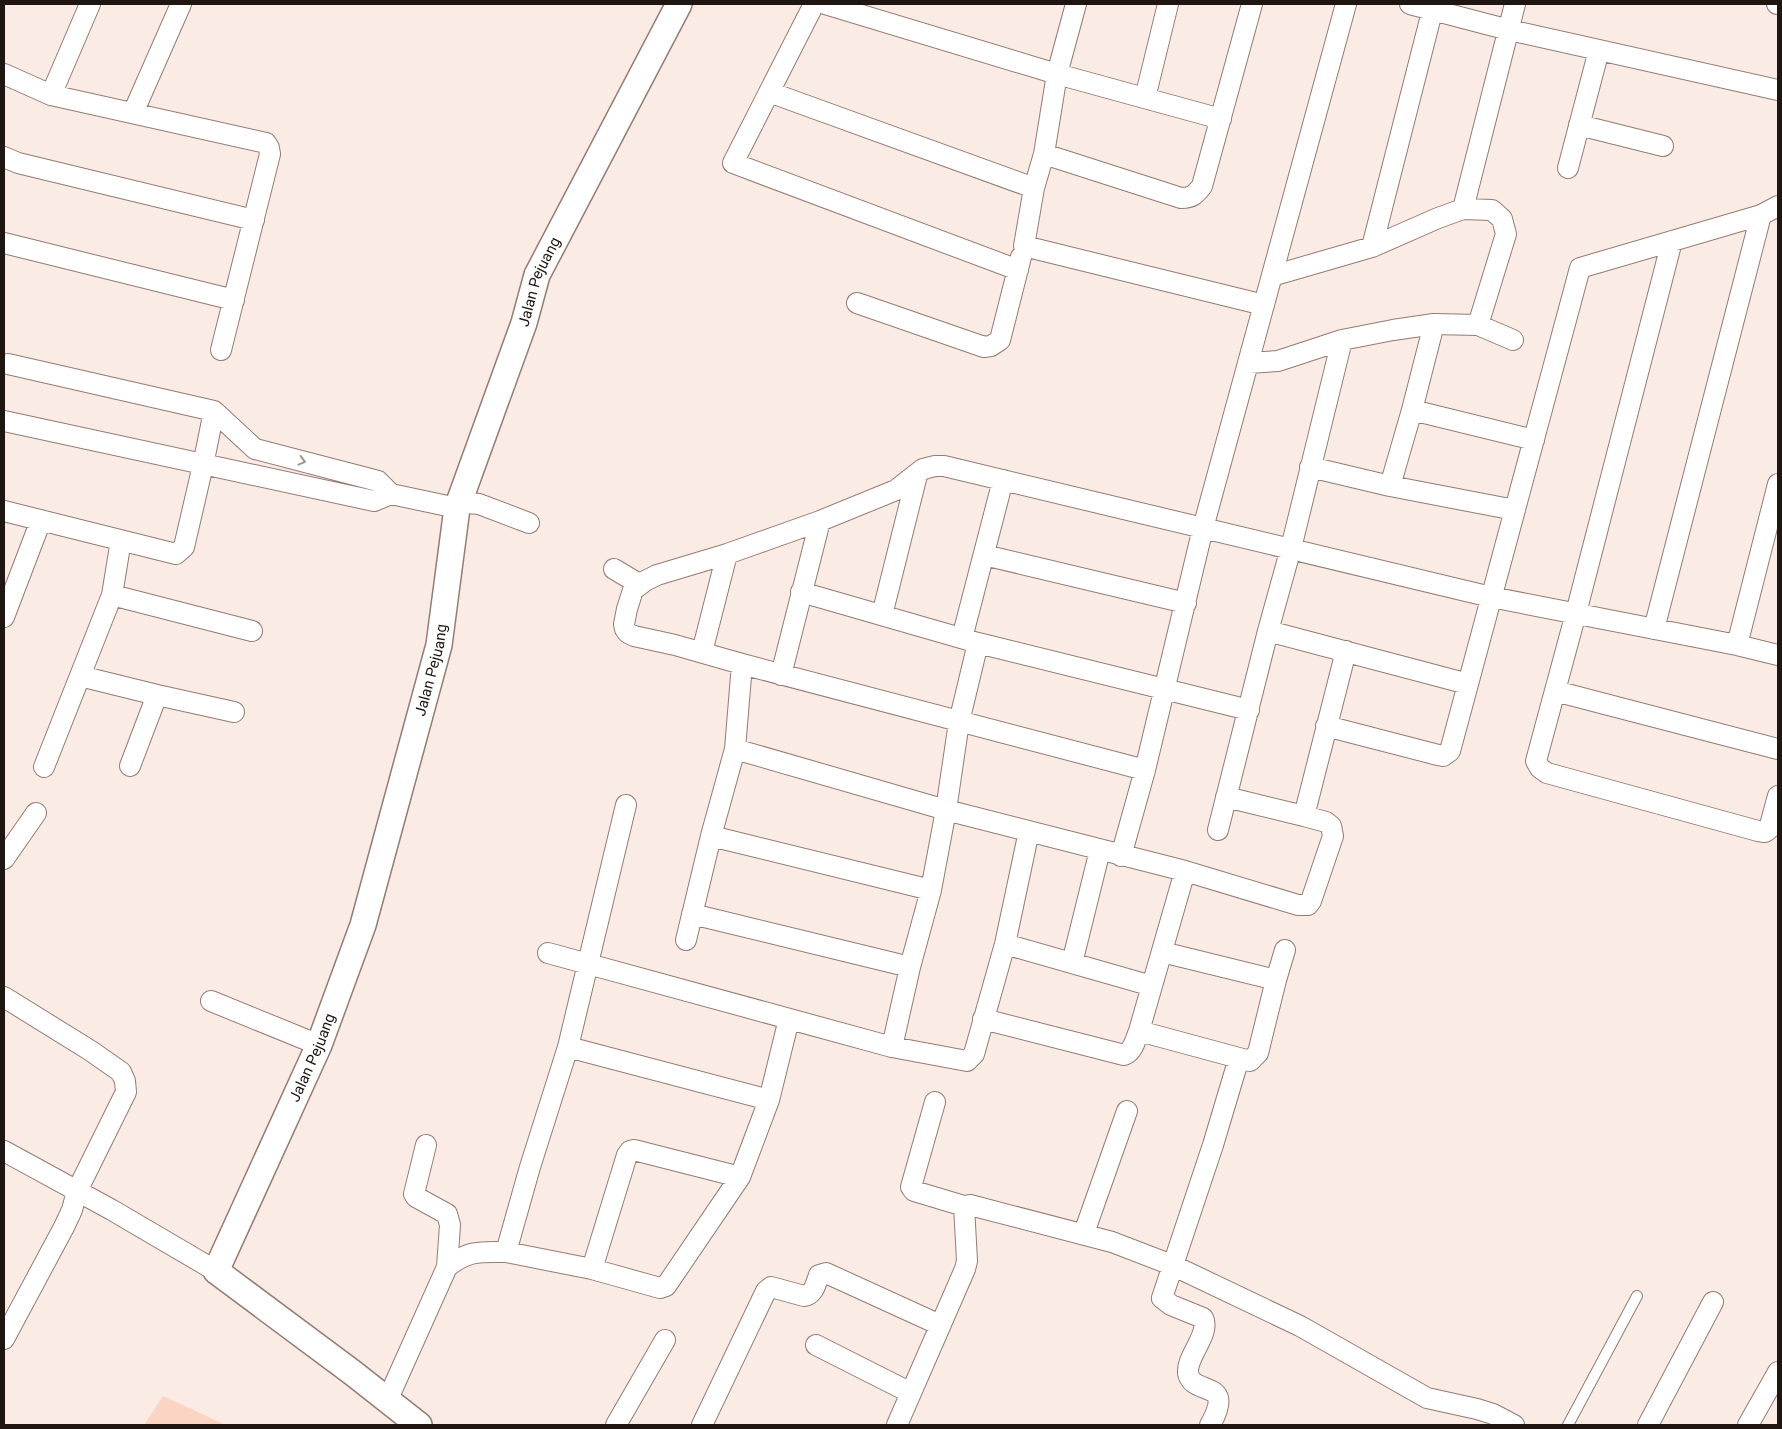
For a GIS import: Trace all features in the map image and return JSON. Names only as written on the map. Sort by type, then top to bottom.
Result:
[{"type":"street","points":[[52,96],[90,4]]},
{"type":"street","points":[[133,113],[181,4]]},
{"type":"street","name":"Jalan Pejuang","points":[[216,1271],[319,1045],[362,925],[439,645],[457,508],[524,323],[537,275],[679,4]]},
{"type":"street","points":[[814,4],[733,163],[1018,270]]},
{"type":"street","points":[[825,4],[1057,74],[1221,118]]},
{"type":"street","points":[[857,303],[984,347],[992,346],[1000,340],[1024,246],[1034,188],[1044,154],[1057,74],[1076,4]]},
{"type":"street","points":[[1145,98],[1168,4]]},
{"type":"street","points":[[1044,154],[1181,198],[1195,196],[1202,186],[1252,4]]},
{"type":"street","points":[[1121,856],[1145,770],[1203,528],[1346,4]]},
{"type":"street","points":[[1410,4],[1433,7],[1509,30],[1778,90]]},
{"type":"street","points":[[1463,209],[1515,4]]},
{"type":"street","points":[[1372,247],[1433,7]]},
{"type":"street","points":[[1568,168],[1599,50]]},
{"type":"street","points":[[4,74],[52,96],[266,142],[270,154],[220,350]]},
{"type":"street","points":[[769,92],[1034,188]]},
{"type":"street","points":[[1579,125],[1663,146]]},
{"type":"street","points":[[4,157],[18,164],[254,220]]},
{"type":"street","points":[[1272,276],[1372,247],[1463,209],[1492,210],[1502,219],[1506,234],[1478,325]]},
{"type":"street","points":[[1326,726],[1443,756],[1450,751],[1580,268],[1769,211]]},
{"type":"street","points":[[1654,629],[1769,211]]},
{"type":"street","points":[[1672,241],[1536,761],[1540,768],[1547,773],[1764,832],[1769,829],[1778,796]]},
{"type":"street","points":[[4,243],[234,300]]},
{"type":"street","points":[[1024,246],[1264,305]]},
{"type":"street","points":[[1390,486],[1434,324]]},
{"type":"street","points":[[1248,363],[1278,361],[1342,340],[1434,324],[1478,325],[1513,340]]},
{"type":"street","points":[[1218,830],[1291,548],[1342,340]]},
{"type":"street","points":[[5,368],[214,411],[255,449],[378,481],[392,494],[457,508],[467,503],[479,504],[529,523]]},
{"type":"street","points":[[1412,410],[1534,440]]},
{"type":"street","points":[[4,511],[176,554],[184,547],[214,411]]},
{"type":"street","points":[[4,422],[374,501],[392,494]]},
{"type":"street","points":[[250,473],[255,449]]},
{"type":"street","points":[[1145,770],[781,675],[702,652],[634,636],[628,633],[624,624],[633,590],[639,584],[657,575],[727,554],[820,521],[896,490],[923,469],[944,466],[1492,597],[1737,645],[1778,655]]},
{"type":"street","points":[[1310,467],[1390,486],[1515,510]]},
{"type":"street","points":[[882,615],[917,475]]},
{"type":"street","points":[[892,1047],[910,966],[931,890],[946,810],[984,555],[1003,480]]},
{"type":"street","points":[[1737,645],[1778,484]]},
{"type":"street","points":[[4,617],[41,520]]},
{"type":"street","points":[[781,675],[820,521]]},
{"type":"street","points":[[44,767],[112,595],[121,540]]},
{"type":"street","points":[[702,652],[727,554]]},
{"type":"street","points":[[984,555],[1186,603]]},
{"type":"street","points":[[614,569],[639,584]]},
{"type":"street","points":[[801,592],[970,640],[1249,710]]},
{"type":"street","points":[[112,595],[252,631]]},
{"type":"street","points":[[1268,631],[1468,684]]},
{"type":"street","points":[[1304,816],[1346,651]]},
{"type":"street","points":[[686,940],[711,836],[735,749],[742,664]]},
{"type":"street","points":[[80,676],[234,712]]},
{"type":"street","points":[[1555,691],[1778,749]]},
{"type":"street","points":[[130,766],[157,695]]},
{"type":"street","points":[[735,749],[946,810],[1185,871],[1298,906],[1308,905],[1311,901],[1333,831],[1332,826],[1326,822],[1226,797]]},
{"type":"street","points":[[506,1252],[530,1167],[568,1047],[626,805]]},
{"type":"street","points":[[4,859],[36,813]]},
{"type":"street","points":[[548,953],[892,1047],[967,1061],[974,1054],[1005,944],[1029,831]]},
{"type":"street","points":[[711,836],[931,890]]},
{"type":"street","points":[[1072,963],[1100,850]]},
{"type":"street","points":[[983,1019],[1124,1055],[1129,1053],[1133,1048],[1139,1030],[1185,871]]},
{"type":"street","points":[[692,914],[910,966]]},
{"type":"street","points":[[1005,944],[1152,986]]},
{"type":"street","points":[[1139,1030],[1250,1061],[1258,1053],[1285,950]]},
{"type":"street","points":[[1162,952],[1276,980]]},
{"type":"street","points":[[4,996],[121,1072],[126,1087],[126,1092],[77,1191],[72,1210],[64,1227],[4,1339]]},
{"type":"street","points":[[211,1001],[319,1045]]},
{"type":"street","points":[[447,1267],[460,1257],[470,1253],[506,1252],[592,1269],[660,1288],[666,1286],[740,1177],[769,1100],[789,1019]]},
{"type":"street","points":[[568,1047],[769,1100]]},
{"type":"street","points":[[1210,1425],[1219,1408],[1218,1397],[1215,1393],[1194,1382],[1188,1373],[1205,1322],[1203,1318],[1171,1305],[1162,1298],[1213,1145],[1239,1058]]},
{"type":"street","points":[[935,1102],[911,1187],[914,1191],[964,1206],[970,1205],[1084,1233],[1172,1265],[1300,1326],[1427,1398],[1477,1409],[1493,1414],[1514,1425]]},
{"type":"street","points":[[1084,1233],[1127,1112]]},
{"type":"street","points":[[387,1401],[447,1267],[450,1225],[448,1214],[416,1197],[414,1194],[426,1145]]},
{"type":"street","points":[[592,1269],[626,1155],[630,1151],[634,1150],[740,1177]]},
{"type":"street","points":[[4,1151],[112,1210],[216,1271],[339,1362],[419,1425]]},
{"type":"street","points":[[897,1425],[966,1265],[964,1206]]},
{"type":"street","points":[[702,1425],[766,1290],[771,1287],[809,1296],[820,1275],[826,1273],[940,1325]]},
{"type":"street","points":[[1648,1425],[1713,1302]]},
{"type":"street","points":[[616,1425],[665,1340]]},
{"type":"street","points":[[816,1345],[911,1393]]},
{"type":"street","points":[[1748,1425],[1778,1372]]},
{"type":"lane","points":[[1568,1425],[1637,1296]]},
{"type":"shaded area","points":[[163,1396],[226,1425],[144,1425]]}]
